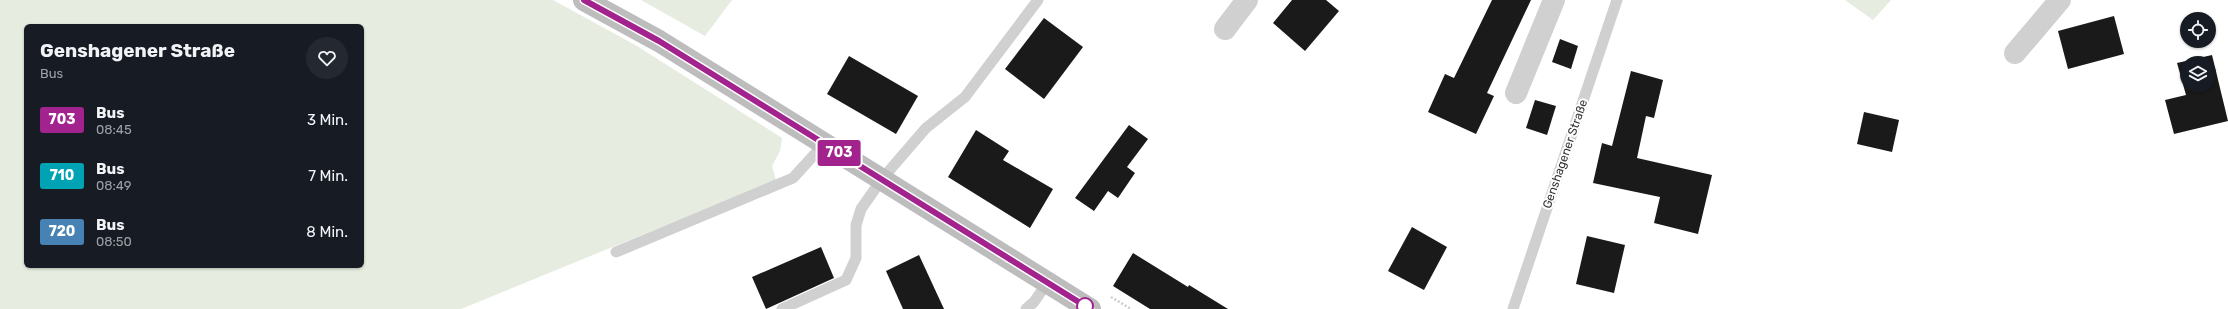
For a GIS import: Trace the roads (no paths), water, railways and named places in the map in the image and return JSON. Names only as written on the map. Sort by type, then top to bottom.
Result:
[{"type":"street","points":[[584,0],[659,41],[1090,309]]},
{"type":"street","points":[[1225,29],[1247,0]]},
{"type":"street","points":[[1516,93],[1554,0]]},
{"type":"street","points":[[2015,53],[2060,0]]},
{"type":"lane","points":[[782,309],[846,280],[856,258],[856,225],[861,209],[882,179],[926,128],[965,97],[1038,0]]},
{"type":"lane","name":"Genshagener Straße","points":[[1513,309],[1617,0]]},
{"type":"lane","points":[[616,252],[793,178],[824,144]]},
{"type":"lane","points":[[1026,309],[1034,302],[1047,283]]}]
